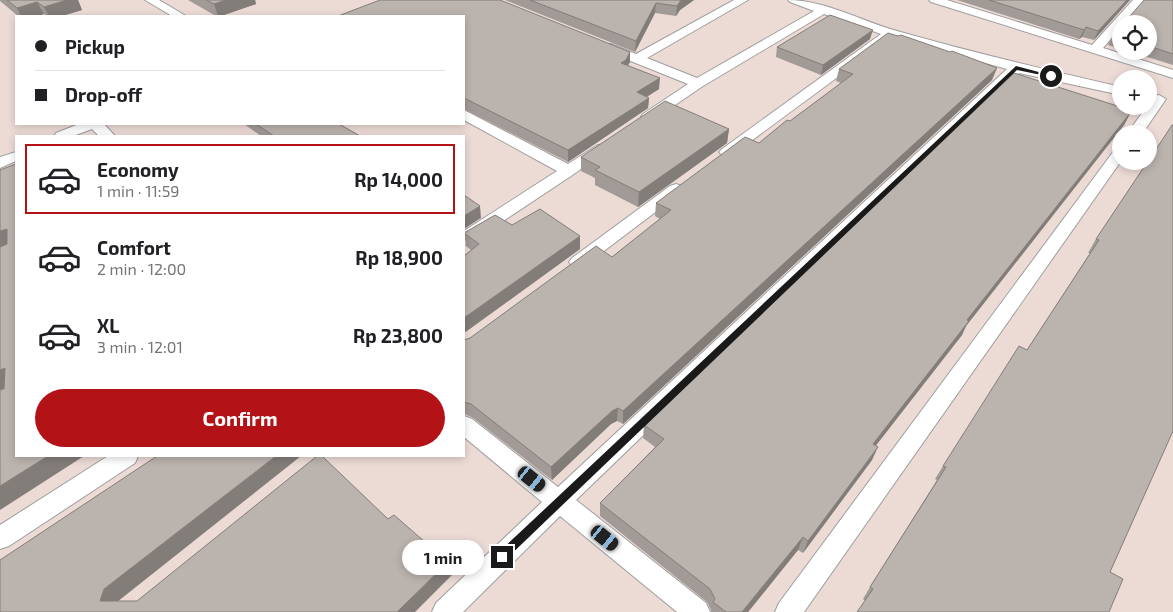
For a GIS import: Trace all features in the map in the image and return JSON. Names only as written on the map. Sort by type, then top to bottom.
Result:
[{"type":"lane","points":[[151,0],[178,15]]},
{"type":"lane","points":[[636,59],[742,0]]},
{"type":"lane","points":[[794,0],[890,33],[1016,68],[1112,89]]},
{"type":"lane","points":[[935,0],[1173,74]]},
{"type":"lane","points":[[971,10],[984,0]]},
{"type":"lane","points":[[1096,49],[1139,0]]},
{"type":"lane","points":[[634,127],[698,83],[823,10]]},
{"type":"lane","points":[[713,162],[890,33]]},
{"type":"lane","points":[[600,44],[698,83]]},
{"type":"lane","points":[[444,612],[558,501],[1016,68]]},
{"type":"lane","points":[[1157,99],[1173,104]]},
{"type":"lane","points":[[465,115],[569,171]]},
{"type":"lane","points":[[64,135],[88,125]]},
{"type":"lane","points":[[97,125],[99,129],[107,135]]},
{"type":"lane","points":[[465,238],[618,138]]},
{"type":"lane","points":[[0,163],[15,156]]},
{"type":"lane","points":[[788,612],[1112,163]]},
{"type":"lane","points":[[568,268],[689,180]]},
{"type":"lane","points":[[465,426],[697,612]]},
{"type":"lane","points":[[0,538],[125,457]]},
{"type":"shaded area","points":[[0,0],[1173,0],[1173,612],[0,612]]},
{"type":"building","points":[[7,0],[67,0],[44,7],[37,2],[17,8]]},
{"type":"building","points":[[206,0],[226,0],[214,4]]},
{"type":"building","points":[[380,0],[500,0],[630,52],[626,60],[621,63],[660,78],[637,92],[649,98],[568,150],[465,98],[465,15],[341,15]]},
{"type":"building","points":[[530,0],[681,0],[677,6],[656,3],[636,41]]},
{"type":"building","points":[[989,0],[1127,0],[1098,31],[1086,27],[1084,30]]},
{"type":"building","points":[[1144,0],[1173,0],[1173,54],[1157,49],[1157,15],[1131,15]]},
{"type":"building","points":[[830,15],[873,30],[823,65],[777,47]]},
{"type":"building","points":[[888,33],[901,35],[950,52],[952,51],[997,68],[623,411],[618,408],[612,411],[551,467],[471,404],[465,402],[465,340],[470,338],[596,246],[612,257],[671,210],[656,203],[745,137],[759,143],[787,120],[790,121],[853,74],[839,69]]},
{"type":"building","points":[[1014,73],[1112,104],[1112,115],[1129,115],[1121,125],[1112,125],[1112,136],[967,320],[969,321],[873,444],[878,447],[808,541],[803,537],[742,612],[726,612],[713,602],[715,599],[710,589],[600,503],[664,439],[644,425]]},
{"type":"building","points":[[665,101],[729,129],[639,192],[595,170],[600,167],[581,157]]},
{"type":"building","points":[[258,125],[341,125],[358,135],[272,135]]},
{"type":"building","points":[[1173,125],[1173,431],[1110,572],[1123,579],[1109,612],[857,612],[873,589],[870,587],[946,467],[943,466],[1019,346],[1027,350],[1099,240],[1096,239],[1142,170],[1157,170],[1157,148]]},
{"type":"building","points":[[15,164],[15,457],[46,457],[0,486],[0,390],[4,389],[5,368],[0,370],[0,247],[7,244],[7,229],[0,231],[0,170]]},
{"type":"building","points":[[465,196],[480,206],[465,215]]},
{"type":"building","points":[[540,209],[580,236],[465,317],[465,255],[479,244],[465,232],[495,215],[512,225]]},
{"type":"building","points":[[155,457],[275,457],[104,589],[100,601],[137,601],[316,457],[323,457],[388,519],[394,515],[448,562],[397,612],[0,612],[0,560]]},
{"type":"route","points":[[502,557],[558,501],[1016,68],[1051,76]]}]
